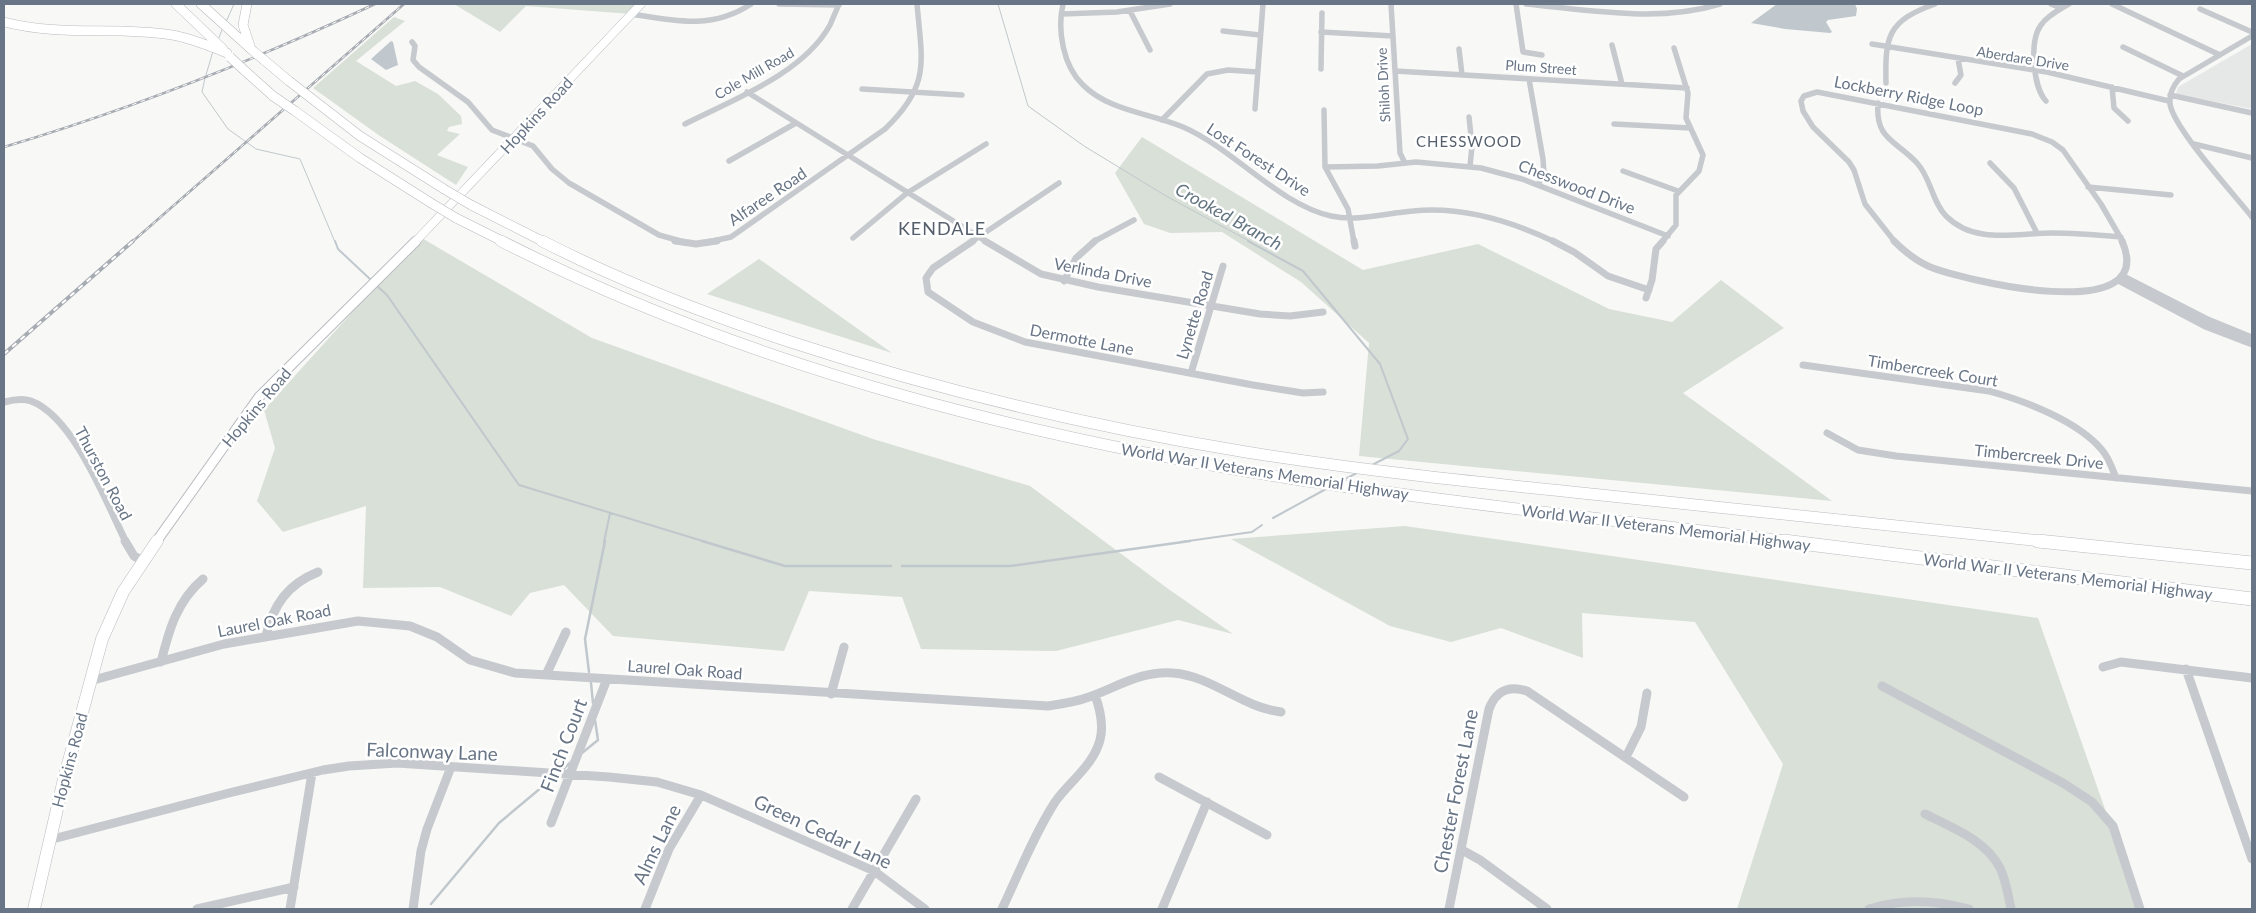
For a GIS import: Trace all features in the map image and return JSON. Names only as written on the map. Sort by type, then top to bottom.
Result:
[{"type":"highway","name":"World War II Veterans Memorial Highway","points":[[176,4],[273,96],[368,164],[456,218],[512,248],[597,288],[761,351],[941,406],[1121,448],[1227,468],[1346,486],[2252,599]]},
{"type":"highway","name":"World War II Veterans Memorial Highway","points":[[201,4],[289,81],[360,136],[444,190],[471,205],[578,259],[640,285],[751,328],[923,382],[1096,423],[1243,451],[1390,472],[2252,563]]},
{"type":"highway","points":[[247,4],[243,14],[243,27],[252,50]]},
{"type":"highway","points":[[4,22],[29,29],[51,32],[170,35],[228,55]]},
{"type":"main road","name":"Hopkins Road","points":[[34,909],[49,840],[102,639],[113,612],[143,561],[199,478],[260,397],[374,283],[641,4]]},
{"type":"street","points":[[631,14],[678,21],[705,21],[732,15],[751,4]]},
{"type":"street","points":[[779,4],[839,4]]},
{"type":"street","name":"Cole Mill Road","points":[[684,124],[791,67],[814,48],[832,25],[839,4]]},
{"type":"street","name":"Alfaree Road","points":[[412,42],[415,46],[413,60],[419,67],[462,96],[492,130],[533,146],[559,175],[595,199],[667,238],[696,244],[717,241],[737,234],[849,156],[894,122],[908,106],[917,91],[922,66],[917,4]]},
{"type":"street","name":"Lost Forest Drive","points":[[1063,4],[1061,37],[1066,54],[1081,84],[1105,100],[1162,120],[1203,138],[1299,204],[1323,214],[1350,218],[1429,210],[1478,214],[1509,224],[1565,247],[1609,276],[1649,290]]},
{"type":"street","points":[[1062,14],[1130,11],[1170,4]]},
{"type":"street","points":[[1255,109],[1263,4]]},
{"type":"street","name":"Shiloh Drive","points":[[1391,4],[1400,153],[1405,163]]},
{"type":"street","points":[[1516,4],[1523,52],[1542,55]]},
{"type":"street","points":[[1526,4],[1667,14],[1696,11],[1717,4]]},
{"type":"street","points":[[1886,83],[1886,47],[1890,35],[1907,18],[1935,4]]},
{"type":"street","points":[[2051,4],[2061,8]]},
{"type":"street","points":[[2046,101],[2038,93],[2033,42],[2037,28],[2046,17],[2069,4]]},
{"type":"street","points":[[2112,4],[2220,55]]},
{"type":"street","points":[[2200,9],[2252,32]]},
{"type":"street","points":[[1130,11],[1150,50]]},
{"type":"street","points":[[1321,69],[1322,13]]},
{"type":"street","points":[[1223,32],[1260,35]]},
{"type":"street","points":[[1321,32],[1393,36]]},
{"type":"street","points":[[2252,36],[2183,76],[2175,83],[2170,98],[2174,117],[2252,217]]},
{"type":"street","name":"Aberdare Drive","points":[[1872,44],[2035,70],[2112,87],[2252,113]]},
{"type":"street","points":[[1612,45],[1622,84]]},
{"type":"street","points":[[2123,47],[2183,76]]},
{"type":"street","points":[[1646,298],[1654,255],[1659,244],[1668,236],[1676,224],[1675,200],[1678,191],[1699,171],[1703,160],[1702,149],[1686,118],[1687,88],[1674,48]]},
{"type":"street","points":[[1459,49],[1462,75]]},
{"type":"street","points":[[1956,83],[1961,75],[1958,59]]},
{"type":"street","points":[[1162,120],[1207,74],[1228,70],[1257,72]]},
{"type":"street","name":"Plum Street","points":[[1395,71],[1687,88]]},
{"type":"street","points":[[1529,79],[1543,159],[1544,174],[1538,184]]},
{"type":"street","points":[[2112,87],[2114,108],[2128,121]]},
{"type":"street","points":[[862,89],[962,95]]},
{"type":"street","name":"Verlinda Drive","points":[[746,92],[1032,270],[1064,281],[1211,307],[1275,316],[1323,312]]},
{"type":"street","name":"Lockberry Ridge Loop","points":[[1821,92],[1878,103],[2032,134],[2046,139],[2063,150],[2120,237],[2128,258],[2120,278],[2104,287],[2077,292],[2003,287],[1937,270],[1907,252],[1872,213],[1863,198],[1857,177],[1851,165],[1816,130],[1803,112],[1800,101],[1808,94],[1821,92]]},
{"type":"street","points":[[1878,103],[1877,117],[1880,127],[1920,166],[1931,183],[1941,208],[1948,218],[1967,230],[1992,237],[2037,233],[2120,237]]},
{"type":"street","points":[[1324,110],[1325,167],[1330,180],[1343,198],[1350,218],[1355,246]]},
{"type":"street","points":[[1469,117],[1472,146],[1470,166]]},
{"type":"street","points":[[729,161],[796,123]]},
{"type":"street","points":[[1614,124],[1690,128]]},
{"type":"street","points":[[853,238],[907,193],[986,144]]},
{"type":"street","points":[[2194,144],[2252,158]]},
{"type":"street","name":"Chesswood Drive","points":[[1325,167],[1378,166],[1405,163],[1470,166],[1509,174],[1538,184],[1668,236]]},
{"type":"street","points":[[1990,163],[2014,188],[2037,233]]},
{"type":"street","points":[[1623,170],[1678,191]]},
{"type":"street","points":[[978,238],[1060,183]]},
{"type":"street","points":[[2088,187],[2171,194]]},
{"type":"street","points":[[1064,281],[1075,258],[1086,247],[1134,220]]},
{"type":"street","name":"Dermotte Lane","points":[[978,238],[933,268],[926,278],[928,292],[959,314],[989,329],[1034,344],[1303,393],[1323,392]]},
{"type":"street","name":"Lynette Road","points":[[1191,373],[1223,266]]},
{"type":"street","points":[[2120,278],[2252,344]]},
{"type":"street","points":[[2207,323],[2252,338]]},
{"type":"street","name":"Timbercreek Court","points":[[1803,365],[1989,390],[2010,397],[2077,430],[2090,439],[2103,452],[2116,478]]},
{"type":"street","name":"Thurston Road","points":[[4,402],[18,400],[31,402],[67,430],[131,552],[143,561]]},
{"type":"street","name":"Timbercreek Drive","points":[[1827,433],[1851,447],[1865,452],[2252,491]]},
{"type":"street","points":[[266,636],[272,615],[284,594],[297,582],[318,572]]},
{"type":"street","points":[[160,662],[181,601],[202,578]]},
{"type":"street","name":"Laurel Oak Road","points":[[90,681],[224,644],[358,621],[393,623],[425,631],[460,654],[484,666],[515,672],[1040,706],[1064,704],[1095,695],[1140,675],[1161,672],[1194,677],[1258,709],[1281,712]]},
{"type":"street","points":[[546,675],[566,632]]},
{"type":"street","points":[[832,694],[844,647]]},
{"type":"street","points":[[2103,666],[2121,662],[2252,678]]},
{"type":"street","points":[[2186,670],[2199,704],[2228,796],[2252,859]]},
{"type":"street","name":"Finch Court","points":[[551,824],[608,679]]},
{"type":"street","points":[[1882,686],[2063,783],[2092,802],[2113,826],[2140,909]]},
{"type":"street","name":"Chester Forest Lane","points":[[1449,909],[1489,709],[1500,691],[1513,688],[1527,691],[1684,797]]},
{"type":"street","points":[[1626,757],[1638,738],[1643,723],[1647,693]]},
{"type":"street","points":[[1002,909],[1057,800],[1082,772],[1096,750],[1102,730],[1100,707],[1095,695]]},
{"type":"street","name":"Falconway Lane","points":[[49,840],[312,773],[373,764],[570,774],[657,782],[701,795]]},
{"type":"street","points":[[413,909],[424,836],[451,767]]},
{"type":"street","points":[[290,909],[312,773]]},
{"type":"street","points":[[1159,776],[1267,835]]},
{"type":"street","name":"Green Cedar Lane","points":[[701,795],[874,870],[925,909]]},
{"type":"street","name":"Alms Lane","points":[[645,909],[669,849],[701,795]]},
{"type":"street","points":[[852,909],[916,799]]},
{"type":"street","points":[[1162,909],[1207,802]]},
{"type":"street","points":[[1925,814],[1978,844],[1998,864],[2007,888],[2011,909]]},
{"type":"street","points":[[1462,850],[1480,860],[1547,909]]},
{"type":"street","points":[[197,909],[294,887]]},
{"type":"street","points":[[1869,909],[1887,903],[1911,901],[1934,902],[1969,909]]},
{"type":"shaded area","points":[[454,4],[640,4],[631,14],[526,6],[500,32]]},
{"type":"shaded area","points":[[1777,4],[1855,4],[1857,9],[1856,16],[1828,20],[1826,22],[1832,32],[1830,33],[1785,29],[1751,23]]},
{"type":"shaded area","points":[[394,17],[405,21],[356,61],[396,86],[415,81],[438,94],[461,116],[462,124],[449,127],[447,131],[460,134],[437,155],[468,167],[456,185],[380,136],[313,88]]},
{"type":"shaded area","points":[[391,41],[393,42],[398,65],[386,70],[371,59]]},
{"type":"shaded area","points":[[2252,44],[2252,109],[2176,94],[2178,87]]},
{"type":"shaded area","points":[[1142,137],[1363,270],[1478,244],[1609,309],[1672,322],[1721,280],[1784,328],[1683,393],[1832,501],[1359,456],[1369,343],[1301,282],[1222,232],[1170,233],[1144,224],[1115,173]]},
{"type":"shaded area","points":[[420,237],[592,338],[873,439],[1030,486],[1167,588],[1233,634],[1178,620],[1056,651],[921,649],[902,597],[809,591],[784,651],[613,636],[564,585],[530,593],[511,616],[440,587],[363,588],[366,506],[283,532],[257,501],[275,448],[264,410]]},
{"type":"shaded area","points":[[759,259],[892,353],[707,294]]},
{"type":"shaded area","points":[[1405,526],[2038,618],[2140,909],[1737,909],[1783,764],[1695,622],[1582,613],[1583,658],[1501,628],[1451,642],[1390,626],[1231,539]]},
{"type":"waterway","points":[[226,22],[234,4]]},
{"type":"waterway","name":"Crooked Branch","points":[[998,4],[1028,106],[1084,146],[1166,196],[1251,242]]},
{"type":"waterway","points":[[218,40],[222,30]]},
{"type":"waterway","points":[[206,75],[213,51]]},
{"type":"waterway","points":[[205,78],[202,92],[228,129],[256,149],[300,159],[335,242]]},
{"type":"waterway","points":[[335,241],[338,249],[371,280]]},
{"type":"waterway","name":"Crooked Branch","points":[[1248,241],[1303,271],[1380,364],[1408,439],[1399,451],[1372,465]]},
{"type":"waterway","points":[[376,285],[387,295],[519,485],[706,542]]},
{"type":"waterway","points":[[1341,481],[1357,473]]},
{"type":"waterway","points":[[1273,518],[1326,489]]},
{"type":"waterway","points":[[604,542],[610,513]]},
{"type":"waterway","points":[[1181,542],[1252,532],[1262,525]]},
{"type":"waterway","points":[[589,672],[585,639],[605,541]]},
{"type":"waterway","points":[[702,541],[785,566],[891,566]]},
{"type":"waterway","points":[[902,566],[1010,566],[1190,541]]},
{"type":"waterway","points":[[591,683],[593,703]]},
{"type":"waterway","points":[[582,753],[598,740],[595,720]]},
{"type":"waterway","points":[[561,771],[571,762]]},
{"type":"waterway","points":[[431,904],[499,823],[554,777]]},
{"type":"railway","points":[[4,147],[146,100],[284,45],[375,4]]},
{"type":"railway","points":[[132,242],[404,4]]},
{"type":"railway","points":[[4,354],[133,241]]},
{"type":"district","name":"CHESSWOOD","points":[[1469,141]]},
{"type":"district","name":"KENDALE","points":[[942,228]]}]
